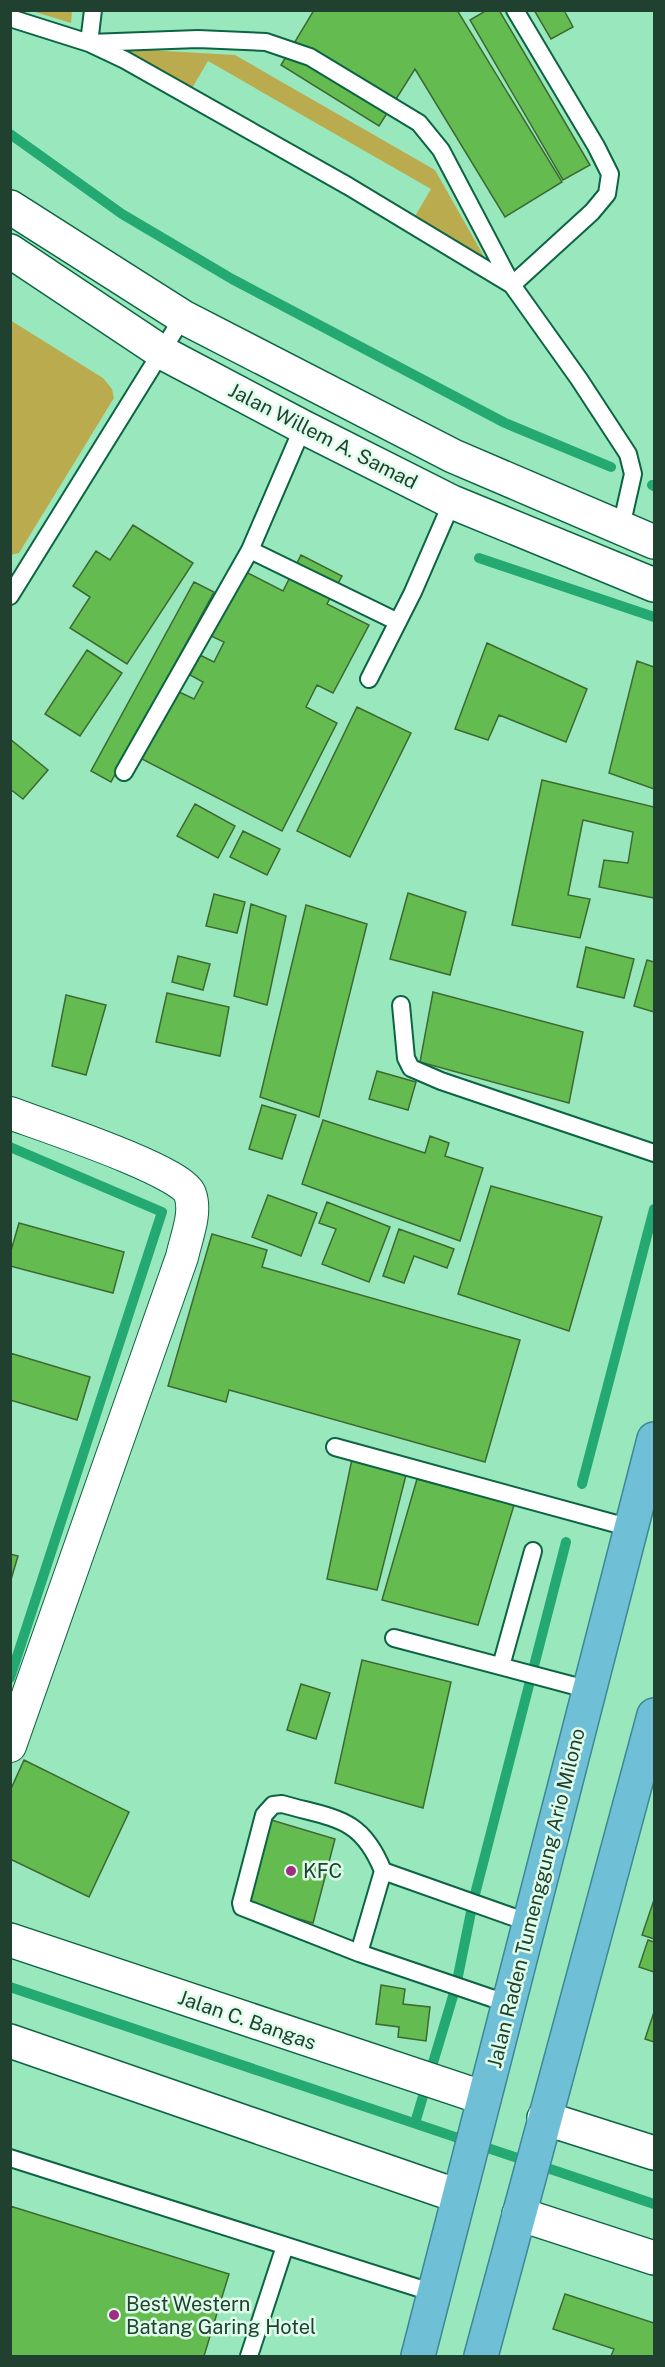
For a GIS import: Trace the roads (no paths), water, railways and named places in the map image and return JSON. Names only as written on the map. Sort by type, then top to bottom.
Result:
[{"type":"highway","name":"Jalan Raden Tumenggung Ario Milono","points":[[418,2356],[654,1439]]},
{"type":"highway","points":[[481,2356],[654,1714]]},
{"type":"main road","points":[[10,207],[183,317],[453,456],[654,542]]},
{"type":"main road","name":"Jalan Willem A. Samad","points":[[10,251],[163,353],[303,427],[452,502],[654,585]]},
{"type":"main road","name":"Jalan C. Bangas","points":[[10,1940],[450,2087],[481,2110]]},
{"type":"main road","points":[[10,2041],[461,2183]]},
{"type":"main road","points":[[542,2128],[654,2153]]},
{"type":"main road","points":[[522,2202],[654,2258]]},
{"type":"street","points":[[10,1113],[152,1167],[172,1177],[183,1183],[190,1192],[193,1210],[182,1257],[10,1746]]},
{"type":"lane","points":[[89,43],[93,10]]},
{"type":"lane","points":[[512,285],[592,212],[607,194],[610,174],[596,146],[515,10]]},
{"type":"lane","points":[[10,18],[89,43],[348,186],[512,285]]},
{"type":"lane","points":[[89,43],[198,39],[266,42],[310,57],[419,123],[441,150],[512,285],[579,379],[628,454],[633,474],[621,527]]},
{"type":"lane","points":[[10,596],[163,353],[183,317]]},
{"type":"lane","points":[[124,772],[250,550],[303,427]]},
{"type":"lane","points":[[369,679],[398,622],[452,502]]},
{"type":"lane","points":[[250,550],[398,622]]},
{"type":"lane","points":[[401,1005],[406,1058],[411,1068],[441,1081],[654,1153]]},
{"type":"lane","points":[[335,1447],[631,1528]]},
{"type":"lane","points":[[508,1668],[533,1551]]},
{"type":"lane","points":[[394,1638],[590,1690]]},
{"type":"lane","points":[[360,1953],[383,1871],[374,1849],[360,1831],[346,1822],[282,1804],[273,1805],[264,1815],[241,1903],[242,1907],[360,1953],[509,2004]]},
{"type":"lane","points":[[383,1871],[530,1923]]},
{"type":"lane","points":[[10,2158],[434,2294]]},
{"type":"lane","points":[[249,2356],[285,2246]]},
{"type":"waterway","points":[[10,134],[122,214],[232,279],[505,423],[611,467]]},
{"type":"waterway","points":[[479,558],[654,617]]},
{"type":"waterway","points":[[10,1147],[162,1212],[10,1678]]},
{"type":"waterway","points":[[582,1484],[654,1209]]},
{"type":"waterway","points":[[415,2123],[456,1986],[473,1902],[566,1542]]},
{"type":"waterway","points":[[10,1987],[654,2204]]},
{"type":"place","name":"KFC","points":[[291,1871]]},
{"type":"place","name":"Best Western Batang Garing Hotel","points":[[114,2315]]}]
